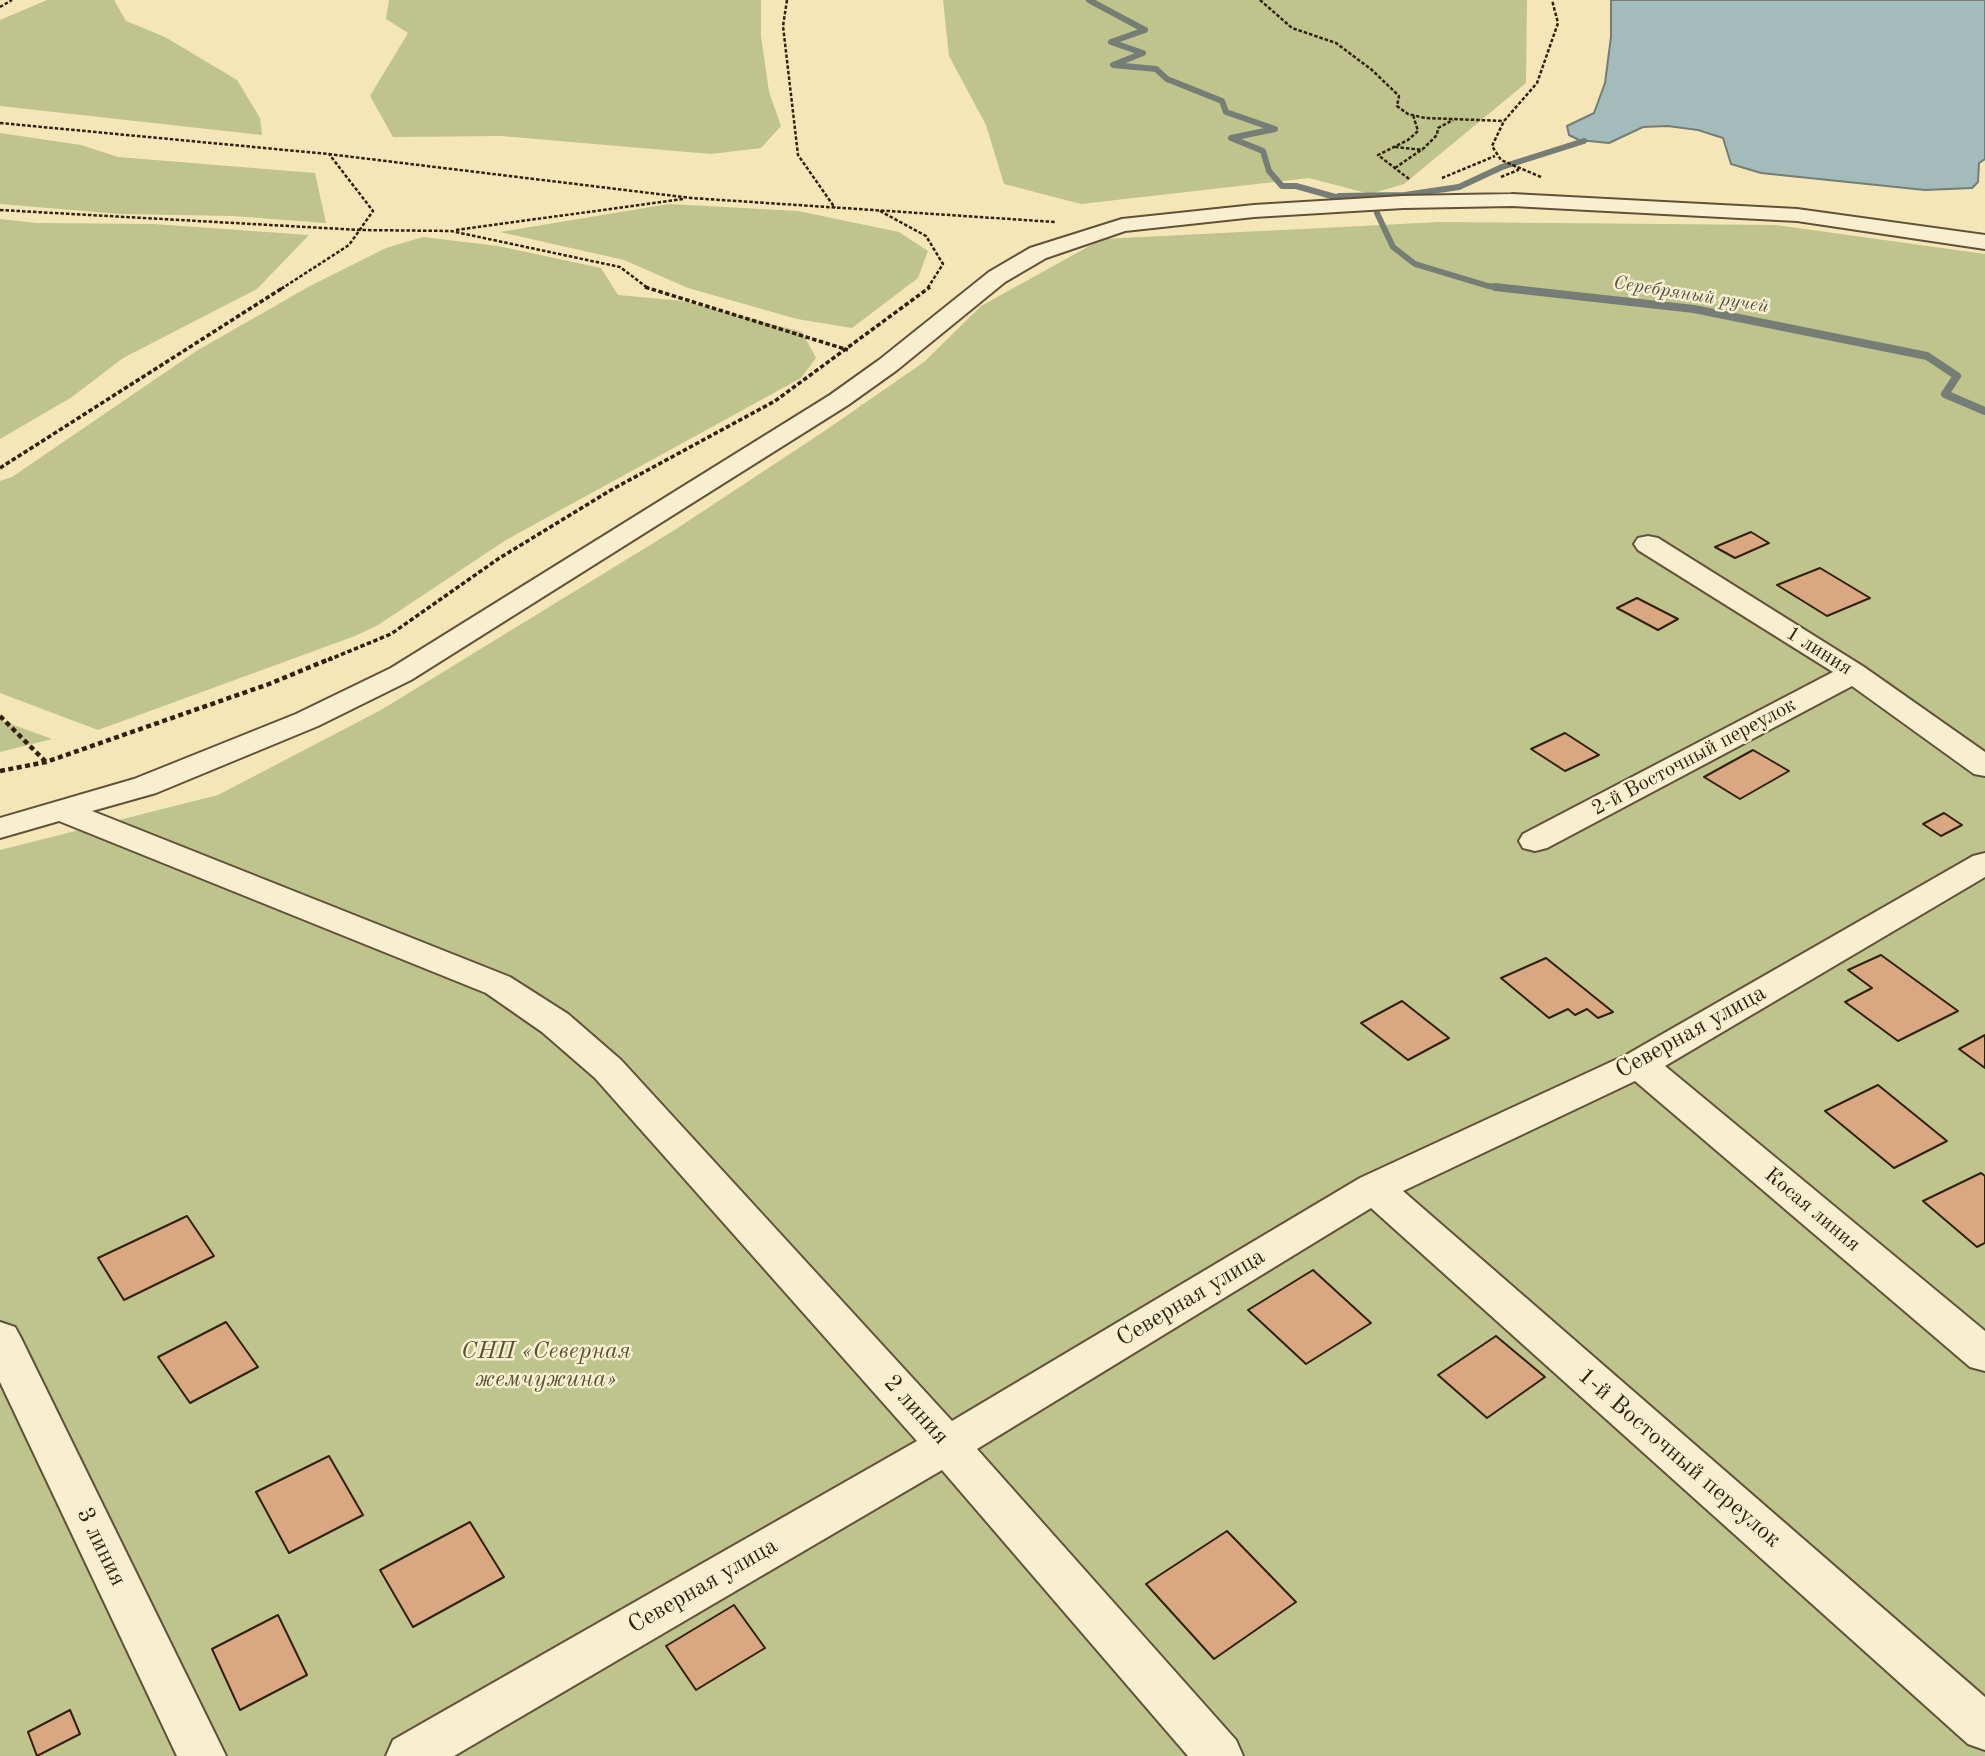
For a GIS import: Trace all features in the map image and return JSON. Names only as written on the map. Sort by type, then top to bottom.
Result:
[{"type":"street","points":[[0,828],[145,786],[307,720],[401,674],[839,400],[888,365],[997,276],[1038,253],[1122,225],[1267,210],[1403,202],[1512,200],[1797,215],[1985,242]]},
{"type":"street","name":"1 линия","points":[[1648,544],[1854,673],[1985,767]]},
{"type":"street","name":"2-й Восточный переулок","points":[[1535,841],[1854,673]]},
{"type":"street","name":"2 линия","points":[[62,811],[498,985],[555,1023],[608,1069],[947,1445],[1219,1756]]},
{"type":"street","name":"Северная улица","points":[[410,1756],[947,1445],[1374,1188],[1639,1065],[1985,863]]},
{"type":"street","name":"Косая линия","points":[[1639,1065],[1985,1356]]},
{"type":"street","name":"1-й Восточный переулок","points":[[1374,1188],[1985,1728]]},
{"type":"street","name":"3 линия","points":[[0,1338],[202,1756]]},
{"type":"path","points":[[0,6],[12,0]]},
{"type":"path","points":[[787,0],[783,26],[798,155],[835,208]]},
{"type":"path","points":[[1260,0],[1297,31],[1336,43],[1399,96],[1396,106],[1418,120],[1418,131],[1378,155],[1408,178],[1411,186]]},
{"type":"path","points":[[1518,168],[1501,160],[1493,151],[1494,140],[1504,121],[1536,83],[1542,71],[1558,23],[1552,0]]},
{"type":"path","points":[[1413,115],[1454,120],[1504,121]]},
{"type":"path","points":[[1395,168],[1423,150],[1437,135],[1438,128],[1454,120]]},
{"type":"path","points":[[0,123],[328,154],[691,198],[1056,222]]},
{"type":"path","points":[[1388,148],[1423,150]]},
{"type":"path","points":[[0,468],[349,245],[373,211],[328,154]]},
{"type":"path","points":[[0,210],[360,230],[451,231],[691,198]]},
{"type":"path","points":[[0,771],[46,762],[269,684],[391,634],[498,559],[611,490],[775,401],[848,350],[932,285],[943,264],[926,236],[880,211]]},
{"type":"path","points":[[451,231],[620,267],[647,288],[848,350]]},
{"type":"path","points":[[0,716],[46,762]]},
{"type":"green space","points":[[47,0],[114,0],[126,21],[165,37],[237,80],[260,118],[262,135],[0,106],[0,20]]},
{"type":"green space","points":[[389,0],[761,0],[761,36],[769,92],[781,126],[761,148],[711,154],[501,136],[393,137],[370,96],[408,33],[386,19]]},
{"type":"green space","points":[[943,0],[1527,0],[1526,83],[1404,184],[1370,194],[1309,178],[1081,204],[1004,184],[986,125],[949,56]]},
{"type":"green space","points":[[0,133],[81,145],[118,157],[315,173],[326,223],[232,216],[120,214],[0,204]]},
{"type":"green space","points":[[669,204],[798,211],[899,232],[928,251],[918,278],[852,328],[797,319],[688,288],[624,260],[500,232]]},
{"type":"green space","points":[[0,219],[36,223],[154,224],[309,235],[257,289],[123,358],[72,397],[0,439]]},
{"type":"green space","name":"СНП «Северная жемчужина»","points":[[1440,222],[1776,225],[1985,254],[1985,1756],[0,1756],[0,850],[218,795],[381,710],[673,531],[823,432],[924,362],[981,306],[1102,239]]},
{"type":"green space","points":[[423,237],[498,246],[601,268],[618,295],[683,301],[802,332],[816,358],[801,378],[506,540],[378,625],[355,636],[98,730],[0,693],[0,481],[12,477],[198,350],[310,286],[386,248]]},
{"type":"green space","points":[[0,720],[52,739],[0,752]]},
{"type":"water","points":[[1611,0],[1985,0],[1985,159],[1979,163],[1978,182],[1972,188],[1925,190],[1761,173],[1731,164],[1723,138],[1698,130],[1668,126],[1643,127],[1609,143],[1579,140],[1569,135],[1567,126],[1594,113],[1605,83],[1611,37]]},
{"type":"building","points":[[1751,532],[1769,543],[1735,558],[1715,547]]},
{"type":"building","points":[[1820,568],[1870,598],[1827,616],[1777,585]]},
{"type":"building","points":[[1637,598],[1678,619],[1658,630],[1617,608]]},
{"type":"building","points":[[1565,733],[1599,755],[1565,771],[1531,749]]},
{"type":"building","points":[[1753,750],[1789,771],[1740,799],[1704,777]]},
{"type":"building","points":[[1944,813],[1962,825],[1941,836],[1923,824]]},
{"type":"building","points":[[1881,955],[1958,1011],[1898,1041],[1845,1002],[1872,988],[1848,970]]},
{"type":"building","points":[[1546,958],[1613,1012],[1598,1018],[1587,1009],[1575,1015],[1568,1009],[1549,1018],[1501,978]]},
{"type":"building","points":[[1402,1001],[1449,1038],[1408,1060],[1361,1023]]},
{"type":"building","points":[[1985,1035],[1985,1068],[1959,1049]]},
{"type":"building","points":[[1878,1085],[1947,1141],[1894,1168],[1825,1111]]},
{"type":"building","points":[[1981,1173],[1985,1176],[1985,1243],[1977,1247],[1923,1201]]},
{"type":"building","points":[[187,1216],[214,1256],[124,1300],[98,1258]]},
{"type":"building","points":[[1313,1270],[1371,1323],[1306,1364],[1248,1310]]},
{"type":"building","points":[[226,1322],[258,1367],[190,1403],[158,1357]]},
{"type":"building","points":[[1496,1336],[1545,1377],[1487,1418],[1438,1375]]},
{"type":"building","points":[[329,1456],[363,1515],[289,1553],[256,1492]]},
{"type":"building","points":[[470,1522],[504,1577],[413,1627],[380,1570]]},
{"type":"building","points":[[1227,1531],[1296,1602],[1214,1659],[1146,1584]]},
{"type":"building","points":[[734,1605],[765,1648],[696,1690],[666,1646]]},
{"type":"building","points":[[278,1615],[307,1675],[240,1710],[212,1649]]},
{"type":"building","points":[[70,1710],[80,1734],[37,1756],[28,1732]]},
{"type":"waterway","name":"Серебряный ручей","points":[[1089,0],[1145,30],[1111,42],[1143,53],[1113,65],[1156,69],[1167,79],[1222,101],[1226,112],[1275,129],[1231,138],[1263,151],[1269,171],[1282,186],[1296,186],[1346,200]]},
{"type":"waterway","points":[[1339,196],[1405,195],[1459,187],[1502,167],[1584,141]]},
{"type":"waterway","name":"Серебряный ручей","points":[[1377,213],[1393,247],[1415,264],[1499,287]]},
{"type":"waterway","name":"Серебряный ручей","points":[[1495,287],[1499,287]]},
{"type":"waterway","name":"Серебряный ручей","points":[[1499,287],[1694,309],[1927,356],[1957,376],[1945,394],[1985,411]]},
{"type":"waterway","name":"Серебряный ручей","points":[[1499,287],[1511,289]]}]
